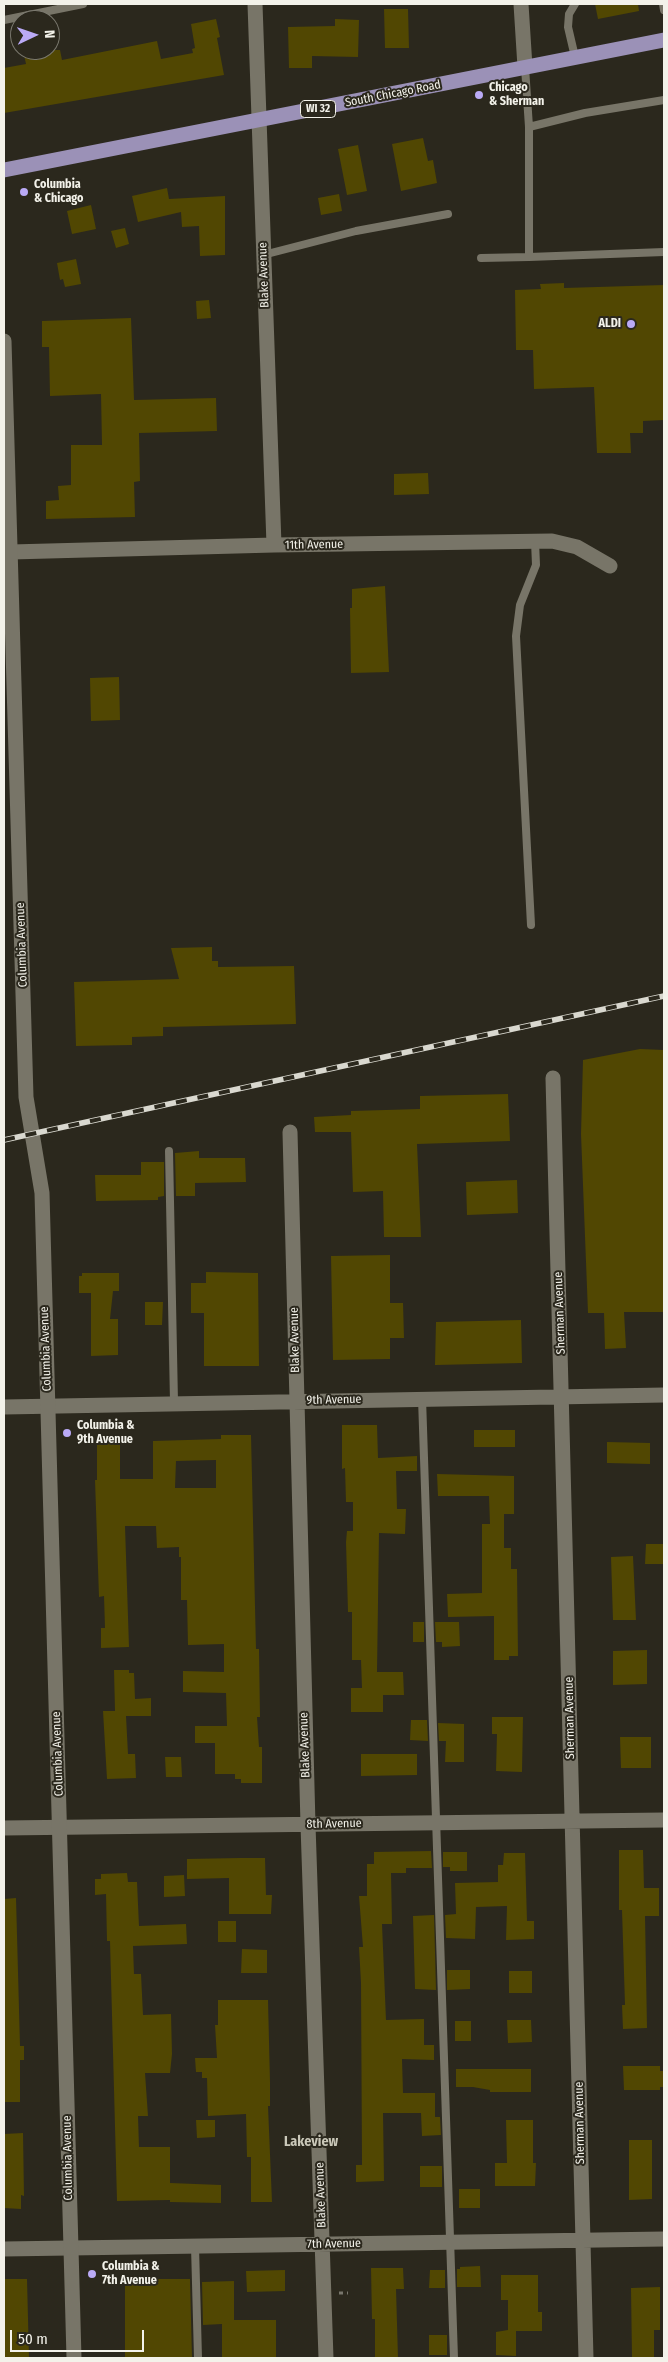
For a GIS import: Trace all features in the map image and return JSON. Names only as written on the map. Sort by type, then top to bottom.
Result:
[{"type":"main road","name":"South Chicago Road","points":[[4,170],[664,40]]},
{"type":"street","name":"Blake Avenue","points":[[255,4],[274,545]]},
{"type":"street","points":[[521,4],[525,67]]},
{"type":"street","name":"Columbia Avenue","points":[[4,341],[6,459],[12,552],[26,1097],[42,1193],[74,2358]]},
{"type":"street","name":"11th Avenue","points":[[12,552],[274,545],[552,541],[576,547],[610,566]]},
{"type":"street","name":"Sherman Avenue","points":[[553,1078],[586,2358]]},
{"type":"street","name":"Blake Avenue","points":[[290,1132],[308,1825],[326,2358]]},
{"type":"street","name":"9th Avenue","points":[[4,1407],[174,1402],[664,1395]]},
{"type":"street","name":"8th Avenue","points":[[4,1828],[664,1820]]},
{"type":"street","name":"7th Avenue","points":[[4,2249],[664,2239]]},
{"type":"lane","points":[[4,20],[83,4]]},
{"type":"lane","points":[[575,4],[569,14],[568,27],[575,57]]},
{"type":"lane","points":[[663,4],[664,10]]},
{"type":"lane","points":[[525,67],[529,126],[529,257]]},
{"type":"lane","points":[[529,126],[585,113],[664,100]]},
{"type":"lane","points":[[263,255],[356,231],[448,214]]},
{"type":"lane","points":[[481,258],[664,252]]},
{"type":"lane","points":[[532,925],[516,636],[520,605],[536,565],[535,542]]},
{"type":"lane","points":[[168,1151],[174,1402]]},
{"type":"lane","points":[[422,1398],[454,2358]]},
{"type":"lane","points":[[195,2246],[198,2358]]},
{"type":"building","points":[[595,4],[638,4],[639,11],[598,19]]},
{"type":"building","points":[[384,9],[408,9],[409,48],[385,48]]},
{"type":"building","points":[[216,19],[220,37],[217,38],[224,75],[4,113],[4,68],[26,64],[25,60],[60,60],[60,50],[62,60],[157,41],[161,59],[193,53],[192,49],[195,48],[191,24]]},
{"type":"building","points":[[335,19],[359,20],[358,57],[312,56],[312,68],[289,68],[288,27],[335,26]]},
{"type":"building","points":[[423,138],[428,161],[433,160],[437,183],[401,191],[392,144]]},
{"type":"building","points":[[358,145],[367,191],[347,195],[338,149]]},
{"type":"building","points":[[167,188],[169,199],[225,196],[225,255],[200,256],[199,226],[182,227],[181,212],[138,222],[132,196]]},
{"type":"building","points":[[339,194],[342,211],[321,215],[318,198]]},
{"type":"building","points":[[91,205],[96,229],[72,234],[67,211]]},
{"type":"building","points":[[125,228],[129,244],[116,248],[111,231]]},
{"type":"building","points":[[76,259],[81,284],[65,287],[63,279],[60,280],[57,263]]},
{"type":"building","points":[[564,283],[564,288],[664,285],[664,420],[643,421],[643,433],[630,433],[631,453],[597,453],[594,387],[534,389],[533,350],[516,350],[515,290],[541,289],[540,284]]},
{"type":"building","points":[[209,300],[211,318],[197,319],[196,301]]},
{"type":"building","points":[[131,318],[134,400],[216,398],[217,431],[139,433],[140,481],[134,482],[135,517],[46,519],[46,501],[59,500],[58,486],[71,485],[71,445],[102,445],[101,394],[50,396],[49,347],[42,347],[42,321]]},
{"type":"building","points":[[428,473],[429,494],[394,495],[394,474]]},
{"type":"building","points":[[385,586],[389,672],[351,673],[350,608],[352,608],[352,589]]},
{"type":"building","points":[[119,677],[120,720],[91,721],[90,678]]},
{"type":"building","points":[[212,947],[212,961],[218,961],[218,967],[294,966],[296,1024],[163,1027],[163,1036],[132,1037],[132,1045],[76,1046],[74,982],[179,979],[171,948]]},
{"type":"building","points":[[640,1049],[664,1050],[664,1312],[624,1312],[626,1348],[605,1349],[604,1313],[588,1313],[581,1134],[583,1060]]},
{"type":"building","points":[[508,1094],[510,1141],[417,1144],[421,1237],[384,1237],[383,1191],[353,1192],[351,1132],[315,1132],[314,1117],[351,1115],[351,1111],[420,1109],[420,1096]]},
{"type":"building","points":[[199,1151],[199,1158],[245,1158],[246,1182],[195,1183],[195,1196],[176,1196],[175,1153]]},
{"type":"building","points":[[141,1162],[164,1162],[164,1196],[158,1197],[158,1200],[96,1201],[95,1175],[141,1175]]},
{"type":"building","points":[[517,1180],[518,1213],[467,1215],[466,1182]]},
{"type":"building","points":[[390,1255],[390,1303],[403,1303],[404,1338],[390,1338],[390,1359],[333,1360],[331,1256]]},
{"type":"building","points":[[206,1272],[258,1273],[259,1366],[204,1366],[204,1313],[191,1313],[191,1283],[206,1283]]},
{"type":"building","points":[[82,1273],[119,1273],[119,1291],[113,1291],[110,1319],[118,1319],[118,1355],[91,1356],[91,1293],[79,1293],[79,1276],[82,1276]]},
{"type":"building","points":[[145,1302],[163,1302],[162,1325],[145,1325]]},
{"type":"building","points":[[521,1320],[522,1363],[435,1365],[436,1322]]},
{"type":"building","points":[[342,1425],[377,1425],[378,1458],[417,1456],[417,1471],[396,1471],[397,1509],[406,1509],[405,1534],[379,1533],[377,1672],[403,1672],[404,1695],[383,1695],[383,1712],[351,1712],[351,1688],[362,1688],[361,1660],[352,1660],[352,1612],[348,1612],[346,1542],[347,1531],[353,1531],[353,1502],[346,1502],[345,1468],[342,1469]]},
{"type":"building","points":[[474,1430],[515,1430],[515,1447],[474,1447]]},
{"type":"building","points":[[221,1435],[251,1435],[256,1649],[259,1649],[260,1717],[257,1717],[259,1747],[262,1747],[262,1783],[241,1783],[241,1779],[235,1779],[235,1774],[215,1774],[215,1743],[195,1743],[195,1726],[227,1726],[226,1693],[183,1692],[183,1671],[224,1672],[224,1644],[188,1645],[187,1600],[181,1600],[181,1557],[179,1557],[179,1547],[157,1548],[156,1526],[125,1526],[129,1647],[101,1648],[101,1628],[105,1628],[104,1596],[99,1597],[95,1480],[97,1480],[97,1442],[120,1442],[120,1479],[153,1479],[153,1441],[221,1439]],"holes":[[[216,1460],[216,1488],[175,1488],[176,1461]]]},
{"type":"building","points":[[607,1442],[650,1443],[650,1464],[607,1463]]},
{"type":"building","points":[[437,1474],[514,1476],[514,1514],[504,1514],[504,1548],[511,1548],[511,1569],[517,1569],[518,1656],[509,1656],[509,1660],[494,1660],[494,1616],[448,1617],[447,1594],[482,1593],[482,1524],[490,1524],[489,1496],[438,1496]]},
{"type":"building","points":[[646,1544],[664,1544],[664,1564],[645,1564]]},
{"type":"building","points":[[633,1556],[636,1620],[613,1620],[611,1557]]},
{"type":"building","points":[[413,1622],[424,1622],[424,1642],[413,1642]]},
{"type":"building","points":[[435,1622],[459,1622],[460,1646],[442,1647],[442,1642],[436,1642]]},
{"type":"building","points":[[647,1650],[647,1684],[613,1685],[613,1651]]},
{"type":"building","points":[[114,1670],[129,1670],[129,1673],[134,1673],[135,1699],[151,1698],[151,1716],[126,1716],[128,1754],[135,1754],[136,1778],[107,1779],[103,1711],[115,1711]]},
{"type":"building","points":[[492,1717],[523,1717],[522,1772],[496,1771],[497,1734],[492,1734]]},
{"type":"building","points":[[411,1720],[427,1720],[428,1741],[410,1740]]},
{"type":"building","points":[[438,1723],[464,1724],[464,1762],[445,1762],[446,1741],[439,1741]]},
{"type":"building","points":[[620,1737],[651,1737],[651,1768],[621,1768]]},
{"type":"building","points":[[361,1754],[417,1754],[417,1775],[361,1776]]},
{"type":"building","points":[[165,1757],[181,1757],[182,1777],[166,1777]]},
{"type":"building","points":[[619,1850],[643,1850],[644,1888],[659,1888],[659,1916],[645,1916],[647,2028],[623,2029],[622,2005],[625,2005],[622,1910],[619,1910]]},
{"type":"building","points":[[431,1851],[432,1868],[406,1868],[406,1873],[391,1873],[392,1924],[382,1924],[386,2020],[424,2019],[424,2045],[434,2045],[434,2060],[402,2059],[403,2093],[435,2093],[435,2117],[440,2117],[441,2135],[422,2136],[421,2113],[383,2113],[384,2181],[356,2182],[356,2165],[362,2165],[361,1983],[359,1947],[363,1947],[359,1896],[367,1896],[367,1864],[374,1864],[374,1852]]},
{"type":"building","points":[[443,1852],[467,1852],[467,1871],[450,1871],[450,1867],[443,1867]]},
{"type":"building","points":[[504,1853],[525,1853],[527,1921],[534,1921],[534,1939],[506,1940],[507,1906],[476,1907],[475,1939],[446,1938],[445,1915],[456,1914],[455,1883],[498,1882],[498,1865],[503,1865]]},
{"type":"building","points":[[265,1858],[266,1895],[272,1895],[271,1914],[229,1914],[229,1878],[187,1879],[187,1859]]},
{"type":"building","points":[[127,1873],[128,1882],[137,1882],[139,1926],[186,1924],[187,1944],[133,1946],[134,1974],[141,1974],[143,2015],[171,2014],[172,2054],[170,2073],[145,2073],[148,2116],[138,2116],[139,2147],[170,2147],[170,2183],[221,2185],[221,2203],[170,2202],[170,2200],[117,2201],[110,1941],[107,1941],[106,1894],[95,1895],[95,1879],[101,1879],[101,1874]]},
{"type":"building","points":[[184,1875],[185,1896],[164,1897],[164,1876]]},
{"type":"building","points":[[16,1898],[20,2046],[24,2046],[24,2060],[20,2060],[20,2102],[4,2102],[4,1899]]},
{"type":"building","points":[[434,1915],[436,1990],[415,1989],[413,1916]]},
{"type":"building","points":[[218,1921],[236,1921],[236,1942],[218,1942]]},
{"type":"building","points":[[242,1949],[267,1950],[267,1973],[241,1973]]},
{"type":"building","points":[[447,1970],[470,1970],[470,1989],[447,1990]]},
{"type":"building","points":[[509,1971],[532,1971],[532,1993],[509,1993]]},
{"type":"building","points":[[218,2000],[268,2000],[270,2106],[268,2106],[272,2202],[251,2202],[251,2157],[247,2157],[246,2114],[208,2116],[207,2078],[202,2078],[202,2072],[196,2072],[195,2058],[217,2058],[215,2025],[218,2025]]},
{"type":"building","points":[[507,2020],[531,2020],[532,2042],[508,2043]]},
{"type":"building","points":[[455,2021],[471,2021],[471,2041],[455,2041]]},
{"type":"building","points":[[623,2066],[660,2066],[660,2071],[664,2071],[664,2087],[660,2087],[660,2090],[624,2090]]},
{"type":"building","points":[[456,2069],[531,2069],[531,2092],[490,2092],[490,2090],[473,2087],[456,2087]]},
{"type":"building","points":[[196,2120],[215,2120],[215,2137],[197,2138]]},
{"type":"building","points":[[506,2120],[533,2120],[533,2163],[536,2163],[535,2186],[495,2186],[495,2163],[507,2163]]},
{"type":"building","points":[[23,2133],[24,2196],[21,2195],[21,2209],[4,2208],[4,2134]]},
{"type":"building","points":[[629,2140],[652,2140],[652,2199],[629,2200]]},
{"type":"building","points":[[420,2166],[442,2166],[442,2187],[420,2187]]},
{"type":"building","points":[[459,2189],[480,2189],[480,2208],[459,2208]]},
{"type":"building","points":[[480,2266],[481,2287],[457,2287],[457,2269],[460,2269],[460,2267]]},
{"type":"building","points":[[371,2268],[403,2268],[404,2289],[396,2289],[398,2358],[375,2358],[375,2319],[372,2319]]},
{"type":"building","points":[[285,2270],[285,2291],[247,2292],[246,2271]]},
{"type":"building","points":[[430,2270],[445,2270],[445,2288],[429,2288]]},
{"type":"building","points":[[501,2275],[538,2275],[538,2312],[542,2312],[542,2331],[516,2331],[516,2356],[496,2355],[496,2332],[508,2330],[508,2300],[501,2300]]},
{"type":"building","points":[[4,2279],[27,2279],[29,2358],[4,2358]]},
{"type":"building","points":[[190,2279],[192,2358],[125,2358],[125,2280]]},
{"type":"building","points":[[234,2281],[234,2320],[276,2320],[276,2358],[222,2358],[222,2324],[203,2325],[202,2282]]},
{"type":"building","points":[[660,2287],[660,2330],[654,2330],[654,2358],[632,2358],[631,2288]]},
{"type":"building","points":[[429,2335],[447,2335],[447,2355],[429,2355]]},
{"type":"railway","points":[[4,1140],[664,996]]},
{"type":"place","name":"Chicago & Sherman","points":[[479,95]]},
{"type":"place","name":"Columbia & Chicago","points":[[24,192]]},
{"type":"place","name":"ALDI","points":[[631,324]]},
{"type":"place","name":"Columbia & 9th Avenue","points":[[67,1433]]},
{"type":"place","name":"Columbia & 7th Avenue","points":[[92,2274]]},
{"type":"district","name":"Lakeview","points":[[311,2142]]}]
